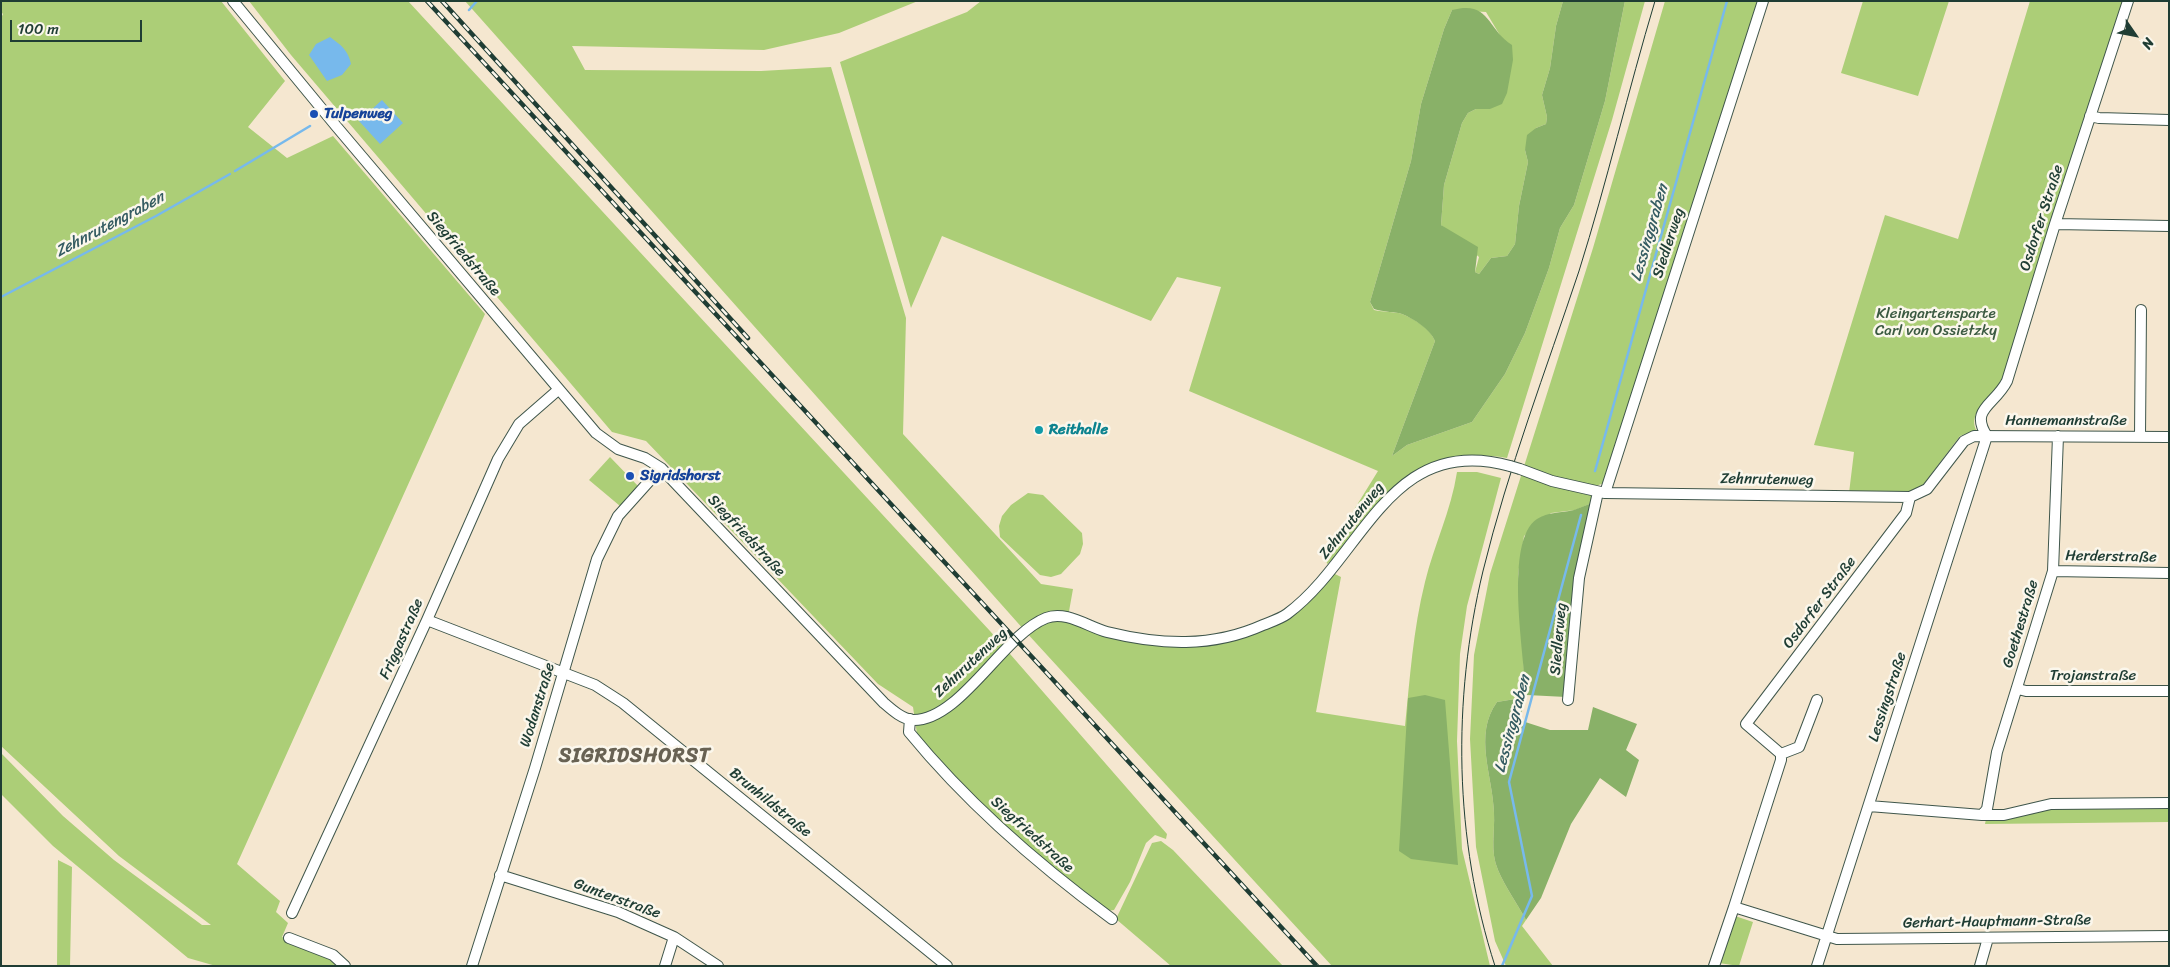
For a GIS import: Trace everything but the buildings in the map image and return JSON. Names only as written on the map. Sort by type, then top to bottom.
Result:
[{"type":"street","name":"Siegfriedstraße","points":[[233,1],[596,433],[618,449],[645,458],[660,468],[884,703],[896,713],[910,719],[909,732],[992,822],[1058,880],[1112,919]]},
{"type":"street","name":"Siedlerweg","points":[[1568,700],[1580,578],[1601,493],[1763,1]]},
{"type":"street","name":"Osdorfer Straße","points":[[1987,436],[1980,426],[1981,414],[2002,392],[2007,381],[2055,224],[2128,1]]},
{"type":"street","points":[[2090,116],[2099,118],[2169,120]]},
{"type":"street","points":[[2055,224],[2169,226]]},
{"type":"street","points":[[2140,436],[2141,310]]},
{"type":"street","name":"Friggastraße","points":[[292,914],[427,620],[498,459],[519,424],[558,390]]},
{"type":"street","name":"Hannemannstraße","points":[[1910,497],[1927,489],[1964,441],[1974,436],[2169,437]]},
{"type":"street","name":"Lessingstraße","points":[[1817,966],[1987,436]]},
{"type":"street","name":"Goethestraße","points":[[1982,815],[1987,809],[1997,752],[2053,571],[2058,436]]},
{"type":"street","name":"Zehnrutenweg","points":[[910,719],[929,718],[942,711],[1025,631],[1048,617],[1068,617],[1105,631],[1152,642],[1198,643],[1244,634],[1286,615],[1331,572],[1384,502],[1409,480],[1423,472],[1456,461],[1487,460],[1520,469],[1552,481],[1601,493],[1910,497]]},
{"type":"street","name":"Wodanstraße","points":[[472,966],[597,559],[618,516],[660,468]]},
{"type":"street","name":"Osdorfer Straße","points":[[1781,754],[1746,724],[1906,513],[1910,497]]},
{"type":"street","name":"Herderstraße","points":[[2053,571],[2169,572]]},
{"type":"street","name":"Brunhildstraße","points":[[427,620],[594,685],[623,703],[947,966]]},
{"type":"street","name":"Trojanstraße","points":[[2018,688],[2026,691],[2169,691]]},
{"type":"street","points":[[1714,966],[1774,785],[1781,754],[1799,746],[1817,700]]},
{"type":"street","points":[[1869,806],[1982,815],[2004,814],[2051,804],[2169,803]]},
{"type":"street","name":"Gunterstraße","points":[[500,875],[618,912],[674,936],[718,966]]},
{"type":"street","name":"Gerhart-Hauptmann-Straße","points":[[1734,907],[1837,939],[2169,936]]},
{"type":"street","points":[[665,966],[674,936]]},
{"type":"street","points":[[289,938],[333,955],[345,966]]},
{"type":"street","points":[[1980,966],[1988,938]]},
{"type":"green space","points":[[1,1],[221,1],[285,81],[248,127],[287,158],[333,136],[485,314],[237,864],[280,901],[276,912],[288,923],[282,937],[332,957],[341,966],[216,966],[188,958],[53,846],[1,794],[1,753],[63,816],[114,860],[202,925],[211,925],[119,856],[1,746],[1,18],[3,14],[1,12]]},
{"type":"green space","points":[[249,1],[408,1],[990,631],[1167,834],[1166,839],[1155,835],[1146,843],[1130,882],[1114,910],[1107,911],[994,820],[917,734],[913,707],[878,684],[646,441],[612,432],[291,55]]},
{"type":"green space","points":[[465,1],[918,1],[839,33],[764,50],[572,46],[585,70],[761,71],[831,67],[906,318],[903,434],[1041,584],[1073,589],[1068,617],[1105,631],[1198,643],[1286,615],[1331,572],[1341,577],[1316,712],[1405,726],[1412,654],[1421,600],[1429,568],[1451,500],[1457,472],[1477,472],[1501,478],[1467,606],[1460,654],[1457,741],[1462,849],[1490,966],[1332,966],[1025,631]]},
{"type":"green space","points":[[981,1],[1563,1],[1556,26],[1550,68],[1542,95],[1547,117],[1546,124],[1536,128],[1525,150],[1528,162],[1519,206],[1515,244],[1507,256],[1491,258],[1479,274],[1475,272],[1479,257],[1441,225],[1444,185],[1462,123],[1468,113],[1476,109],[1490,109],[1501,37],[1486,12],[1452,10],[1444,29],[1421,104],[1411,161],[1370,302],[1374,310],[1400,313],[1416,321],[1426,328],[1435,341],[1392,456],[1407,445],[1472,422],[1505,374],[1525,333],[1549,268],[1560,228],[1574,205],[1605,101],[1625,1],[1645,1],[1612,120],[1507,458],[1476,456],[1449,459],[1426,466],[1406,478],[1388,494],[1370,513],[1336,557],[1327,564],[1326,555],[1378,471],[1189,391],[1221,287],[1177,277],[1151,321],[942,236],[911,308],[840,62],[967,12]]},
{"type":"green space","points":[[1563,1],[1625,1],[1605,101],[1574,205],[1560,228],[1549,268],[1525,333],[1505,374],[1472,422],[1407,445],[1392,456],[1435,341],[1426,329],[1412,319],[1400,313],[1374,309],[1370,302],[1411,161],[1421,104],[1444,29],[1452,10],[1474,9],[1481,12],[1512,45],[1513,60],[1507,93],[1502,104],[1490,109],[1476,109],[1468,113],[1462,123],[1444,185],[1441,225],[1478,247],[1475,272],[1479,274],[1491,258],[1507,256],[1515,244],[1519,206],[1528,162],[1525,150],[1527,135],[1536,128],[1546,124],[1547,117],[1542,95],[1550,68],[1556,26]]},
{"type":"green space","points":[[1665,1],[1759,1],[1604,483],[1596,486],[1592,503],[1575,510],[1551,513],[1524,536],[1518,574],[1525,687],[1521,698],[1497,702],[1486,728],[1485,742],[1493,799],[1493,849],[1498,870],[1526,920],[1522,926],[1553,966],[1506,966],[1495,941],[1476,847],[1470,739],[1474,655],[1490,574],[1593,248]]},
{"type":"green space","points":[[1863,1],[1949,1],[1918,96],[1841,73]]},
{"type":"green space","name":"Kleingartensparte Carl von Ossietzky","points":[[2030,1],[2125,1],[2002,380],[1978,410],[1974,423],[1976,430],[1960,436],[1923,485],[1908,492],[1849,493],[1854,452],[1814,445],[1885,215],[1958,239]]},
{"type":"green space","points":[[610,457],[638,486],[620,506],[589,480]]},
{"type":"green space","points":[[1028,493],[1043,495],[1082,533],[1083,544],[1080,554],[1061,574],[1051,577],[1040,575],[1000,537],[999,526],[1002,516],[1011,505]]},
{"type":"green space","points":[[1592,503],[1566,697],[1527,695],[1519,720],[1550,730],[1588,730],[1593,707],[1637,724],[1626,750],[1639,760],[1626,797],[1600,778],[1571,824],[1541,898],[1526,920],[1504,883],[1494,856],[1493,799],[1486,756],[1486,728],[1497,702],[1521,698],[1525,687],[1518,598],[1518,572],[1521,549],[1527,531],[1541,517],[1574,510]]},
{"type":"green space","points":[[1425,695],[1445,700],[1458,865],[1411,859],[1399,851],[1408,698]]},
{"type":"green space","points":[[2169,806],[2169,822],[1985,824],[1986,819],[2052,808]]},
{"type":"green space","points":[[1161,841],[1173,850],[1283,966],[1171,966],[1116,919],[1152,843]]},
{"type":"green space","points":[[58,860],[72,867],[70,966],[57,966]]},
{"type":"green space","points":[[1735,916],[1753,922],[1739,966],[1719,963]]},
{"type":"water","points":[[330,37],[344,48],[351,64],[342,75],[327,81],[309,55],[316,44]]},
{"type":"water","points":[[382,100],[403,123],[380,144],[359,121]]},
{"type":"waterway","name":"Zehnrutengraben","points":[[469,10],[477,1]]},
{"type":"waterway","name":"Lessinggraben","points":[[1595,471],[1727,1]]},
{"type":"waterway","name":"Zehnrutengraben","points":[[235,171],[310,126]]},
{"type":"waterway","name":"Zehnrutengraben","points":[[1,297],[156,216],[230,174]]},
{"type":"waterway","name":"Lessinggraben","points":[[1502,966],[1532,896],[1509,782],[1581,515]]},
{"type":"tram line","points":[[1495,966],[1481,918],[1471,869],[1465,819],[1462,719],[1466,669],[1473,620],[1483,571],[1504,495],[1579,271],[1655,1]]},
{"type":"railway","points":[[427,1],[1317,966]]},
{"type":"railway","points":[[442,1],[748,338]]},
{"type":"place","name":"Tulpenweg","points":[[314,114]]},
{"type":"place","name":"Reithalle","points":[[1039,430]]},
{"type":"place","name":"Sigridshorst","points":[[630,476]]},
{"type":"district","name":"SIGRIDSHORST","points":[[635,757]]}]
